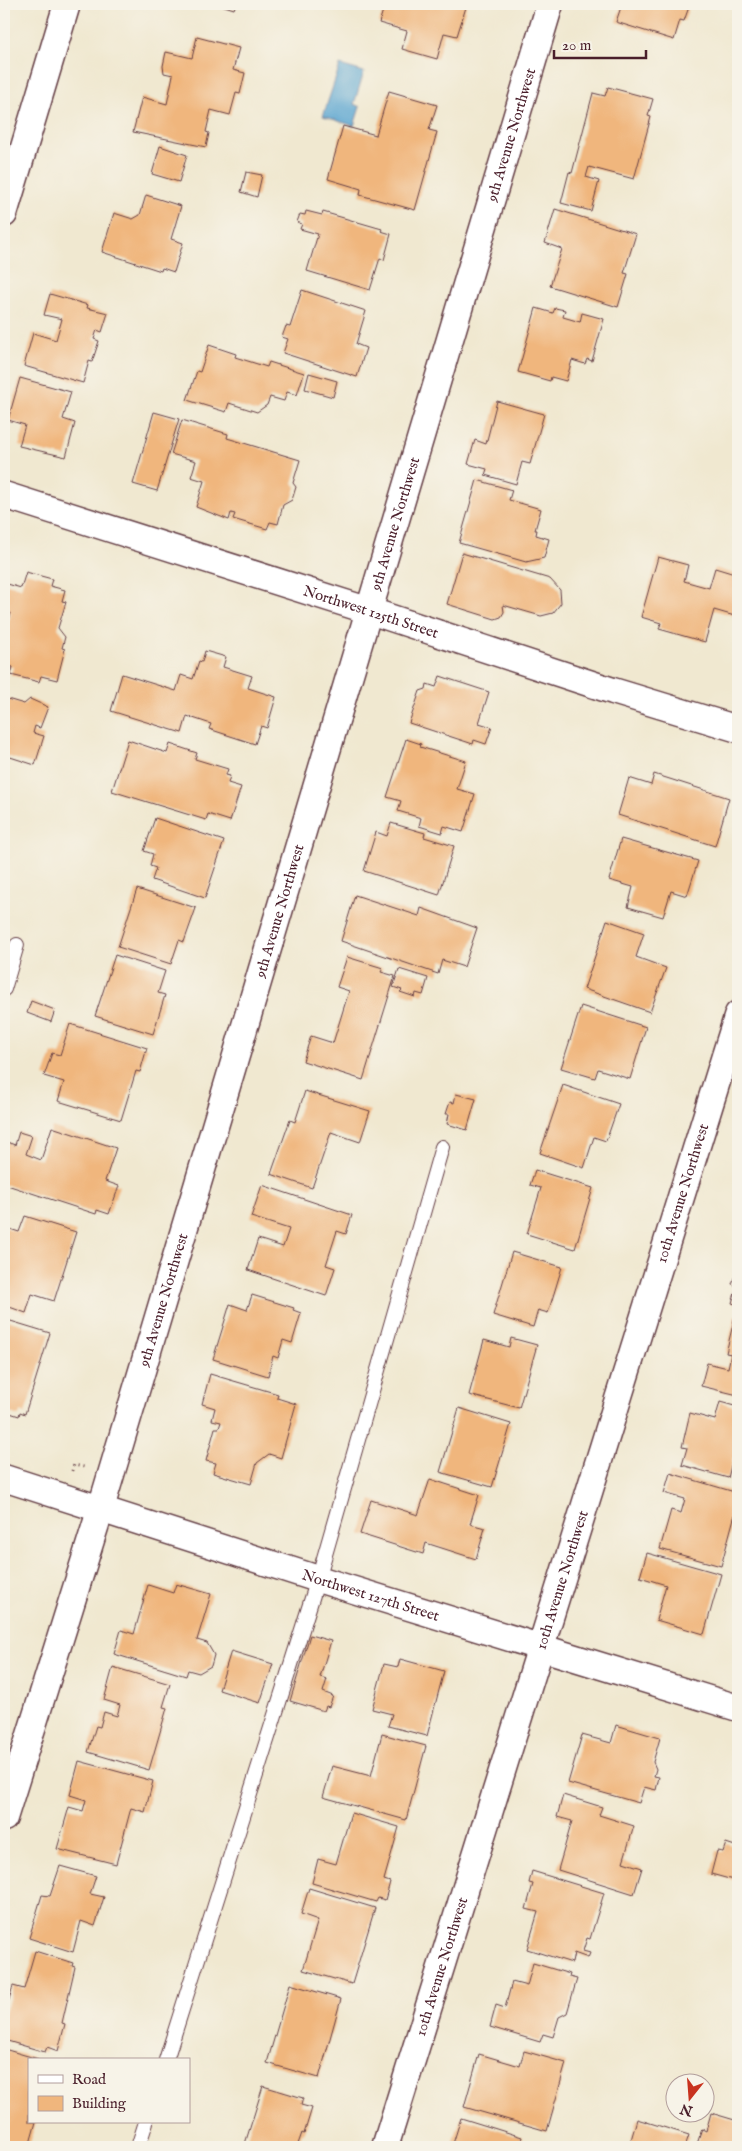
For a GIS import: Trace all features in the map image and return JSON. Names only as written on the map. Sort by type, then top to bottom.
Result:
[{"type":"street","points":[[4,214],[67,4]]},
{"type":"street","name":"9th Avenue Northwest","points":[[4,1818],[101,1508],[550,4]]},
{"type":"street","name":"Northwest 125th Street","points":[[4,495],[370,611],[613,691],[738,728]]},
{"type":"street","name":"10th Avenue Northwest","points":[[385,2147],[738,1014]]},
{"type":"street","name":"Northwest 127th Street","points":[[4,1478],[318,1579],[542,1646],[738,1708]]},
{"type":"lane","points":[[4,989],[17,945]]},
{"type":"lane","points":[[167,2058],[318,1579],[442,1147]]},
{"type":"lane","points":[[138,2147],[145,2124]]},
{"type":"water","points":[[340,65],[364,72],[354,104],[360,107],[354,126],[323,116]]},
{"type":"building","points":[[218,4],[236,4],[234,9]]},
{"type":"building","points":[[385,4],[467,4],[457,36],[444,33],[437,59],[402,49],[407,31],[379,23]]},
{"type":"building","points":[[622,4],[690,4],[684,21],[680,20],[674,40],[616,22]]},
{"type":"building","points":[[197,37],[239,48],[233,70],[245,73],[240,94],[236,93],[230,115],[211,110],[206,132],[209,133],[206,147],[133,132],[142,97],[167,104],[173,75],[164,73],[163,66],[166,52],[192,58]]},
{"type":"building","points":[[608,87],[653,99],[648,116],[651,117],[634,179],[589,167],[586,177],[599,181],[591,211],[561,203],[569,172],[572,173],[593,93],[605,96]]},
{"type":"building","points":[[389,91],[437,105],[429,130],[437,132],[415,210],[360,195],[361,189],[328,179],[343,126],[376,135]]},
{"type":"building","points":[[160,146],[187,155],[179,182],[152,174]]},
{"type":"building","points":[[246,172],[262,175],[257,197],[241,192]]},
{"type":"building","points":[[146,195],[181,206],[171,239],[183,243],[174,272],[162,268],[161,271],[102,252],[114,213],[133,219],[140,215]]},
{"type":"building","points":[[555,209],[636,234],[624,273],[628,274],[618,307],[550,286],[562,249],[545,243]]},
{"type":"building","points":[[306,211],[322,215],[323,212],[382,229],[381,231],[391,234],[384,260],[380,258],[370,290],[307,271],[318,234],[300,229],[302,224],[297,222],[300,214],[305,215]]},
{"type":"building","points":[[302,290],[366,311],[356,344],[366,348],[357,377],[283,353],[288,339],[282,337],[286,326],[290,327]]},
{"type":"building","points":[[50,294],[88,305],[87,308],[108,313],[102,332],[97,330],[94,339],[99,341],[92,362],[89,361],[83,383],[24,366],[33,333],[56,340],[62,319],[44,315]]},
{"type":"building","points":[[536,308],[553,313],[555,308],[565,310],[563,317],[580,322],[582,313],[604,319],[592,361],[587,359],[585,364],[572,360],[566,381],[551,377],[550,381],[518,372]]},
{"type":"building","points":[[209,345],[236,354],[235,357],[267,367],[269,362],[304,373],[297,395],[287,392],[284,401],[270,397],[267,405],[257,412],[229,403],[226,412],[187,400],[197,371],[200,372]]},
{"type":"building","points":[[309,373],[337,381],[333,397],[305,389]]},
{"type":"building","points":[[20,378],[71,392],[63,419],[75,423],[66,457],[19,446],[25,425],[8,420]]},
{"type":"building","points":[[497,401],[544,414],[530,464],[522,462],[516,484],[485,475],[487,469],[468,464],[475,440],[486,444]]},
{"type":"building","points":[[154,412],[179,419],[157,491],[133,484]]},
{"type":"building","points":[[182,420],[228,434],[227,438],[300,460],[293,483],[296,487],[292,500],[283,505],[278,524],[270,522],[267,529],[233,519],[235,514],[231,513],[229,520],[196,507],[204,481],[191,477],[196,461],[171,454]]},
{"type":"building","points":[[477,480],[512,490],[509,500],[541,509],[535,530],[537,530],[536,535],[549,539],[544,558],[526,562],[459,543]]},
{"type":"building","points":[[462,553],[550,579],[560,590],[561,603],[553,613],[541,616],[503,605],[504,612],[501,617],[495,619],[447,604]]},
{"type":"building","points":[[658,557],[688,565],[684,581],[709,588],[715,568],[738,575],[738,617],[714,610],[705,642],[659,629],[661,623],[641,617]]},
{"type":"building","points":[[26,572],[52,579],[50,586],[65,590],[62,601],[66,602],[58,628],[65,637],[62,648],[65,649],[57,680],[41,676],[39,682],[11,675],[13,667],[4,665],[4,626],[7,627],[11,613],[4,611],[4,583],[21,588]]},
{"type":"building","points":[[205,651],[226,657],[223,667],[252,676],[248,688],[276,697],[267,728],[261,726],[255,744],[209,729],[211,724],[187,716],[182,733],[111,711],[122,674],[176,691],[181,675],[193,679],[199,661],[202,662]]},
{"type":"building","points":[[440,676],[489,692],[479,723],[492,727],[486,744],[474,740],[473,744],[409,723],[420,691],[426,689],[427,684],[436,687]]},
{"type":"building","points":[[4,698],[24,704],[30,699],[48,707],[40,728],[35,726],[33,733],[44,736],[35,765],[4,755]]},
{"type":"building","points":[[406,739],[421,744],[420,747],[466,761],[457,789],[475,794],[463,832],[444,826],[442,833],[419,826],[421,818],[398,811],[401,801],[387,797]]},
{"type":"building","points":[[128,740],[167,753],[170,744],[197,753],[195,759],[228,769],[226,775],[230,776],[228,783],[241,787],[230,821],[208,814],[206,820],[112,791]]},
{"type":"building","points":[[654,774],[729,798],[715,846],[618,815],[629,778],[651,785]]},
{"type":"building","points":[[155,818],[224,841],[205,898],[152,880],[156,868],[150,866],[153,854],[144,851]]},
{"type":"building","points":[[391,823],[425,833],[424,837],[454,846],[439,895],[364,871],[376,832],[387,836]]},
{"type":"building","points":[[621,839],[698,861],[687,896],[671,891],[663,917],[628,907],[633,887],[609,880]]},
{"type":"building","points":[[137,889],[196,908],[184,942],[179,940],[171,964],[118,947]]},
{"type":"building","points":[[355,895],[419,916],[421,908],[477,928],[464,967],[442,960],[438,974],[341,941]]},
{"type":"building","points":[[607,920],[644,933],[636,957],[666,968],[650,1012],[584,989]]},
{"type":"building","points":[[115,955],[165,971],[158,993],[165,995],[153,1034],[95,1016]]},
{"type":"building","points":[[347,957],[383,968],[381,972],[395,976],[363,1080],[303,1061],[311,1036],[333,1043],[349,991],[337,987]]},
{"type":"building","points":[[399,969],[428,978],[423,995],[416,993],[415,997],[400,992],[402,990],[393,987]]},
{"type":"building","points":[[31,1001],[55,1010],[51,1022],[27,1013]]},
{"type":"building","points":[[581,1006],[646,1027],[630,1079],[598,1069],[595,1078],[561,1068]]},
{"type":"building","points":[[70,1024],[147,1048],[140,1072],[136,1071],[121,1120],[58,1101],[64,1082],[44,1076],[52,1053],[60,1055]]},
{"type":"building","points":[[563,1085],[619,1104],[606,1141],[594,1137],[584,1168],[540,1153]]},
{"type":"building","points":[[305,1091],[370,1111],[360,1142],[331,1132],[312,1188],[271,1174],[290,1120],[295,1122]]},
{"type":"building","points":[[456,1094],[476,1099],[467,1130],[447,1124],[449,1114],[446,1114],[450,1102],[454,1103]]},
{"type":"building","points":[[52,1127],[116,1148],[105,1181],[119,1186],[109,1214],[97,1210],[96,1214],[4,1184],[4,1141],[15,1145],[19,1132],[32,1136],[26,1154],[41,1160]]},
{"type":"building","points":[[535,1170],[593,1188],[575,1249],[527,1234],[541,1188],[530,1185]]},
{"type":"building","points":[[262,1185],[352,1215],[346,1234],[337,1231],[326,1265],[335,1268],[326,1296],[248,1270],[258,1239],[283,1247],[289,1229],[251,1217]]},
{"type":"building","points":[[25,1216],[76,1232],[54,1301],[32,1294],[26,1313],[4,1305],[4,1227],[19,1232]]},
{"type":"building","points":[[512,1252],[562,1267],[548,1313],[538,1310],[533,1327],[493,1315]]},
{"type":"building","points":[[738,1266],[738,1305],[732,1303],[737,1286],[732,1284]]},
{"type":"building","points":[[252,1295],[294,1308],[293,1310],[301,1313],[292,1343],[283,1340],[278,1358],[273,1356],[268,1376],[213,1359],[230,1304],[247,1310]]},
{"type":"building","points":[[735,1316],[738,1316],[738,1395],[701,1386],[707,1363],[728,1368],[731,1354],[726,1353]]},
{"type":"building","points":[[4,1319],[50,1333],[25,1414],[20,1412],[19,1416],[4,1411]]},
{"type":"building","points":[[511,1338],[537,1345],[519,1408],[469,1395],[484,1340],[509,1347]]},
{"type":"building","points":[[210,1374],[278,1394],[277,1398],[296,1404],[281,1458],[269,1454],[257,1463],[251,1484],[213,1473],[216,1463],[206,1461],[215,1428],[219,1428],[221,1422],[212,1420],[215,1408],[202,1404]]},
{"type":"building","points":[[720,1402],[738,1407],[738,1459],[733,1458],[728,1478],[682,1465],[687,1448],[682,1447],[690,1413],[715,1420]]},
{"type":"building","points":[[459,1408],[511,1424],[492,1487],[440,1472]]},
{"type":"building","points":[[670,1473],[738,1493],[738,1503],[721,1566],[660,1549],[671,1510],[681,1513],[685,1499],[664,1493]]},
{"type":"building","points":[[430,1479],[479,1495],[470,1524],[485,1528],[476,1559],[426,1543],[423,1554],[360,1534],[371,1500],[418,1515]]},
{"type":"building","points":[[647,1553],[721,1574],[704,1634],[656,1620],[666,1585],[640,1577]]},
{"type":"building","points":[[176,1584],[211,1594],[197,1640],[207,1643],[214,1655],[211,1666],[199,1673],[188,1670],[186,1676],[114,1654],[121,1630],[134,1634],[148,1585],[173,1593]]},
{"type":"building","points":[[310,1635],[331,1641],[320,1677],[327,1679],[323,1692],[333,1696],[329,1707],[326,1706],[324,1711],[290,1701]]},
{"type":"building","points":[[231,1651],[273,1664],[260,1703],[219,1690]]},
{"type":"building","points":[[400,1659],[444,1671],[427,1736],[388,1726],[392,1714],[372,1709],[384,1664],[398,1667]]},
{"type":"building","points":[[113,1667],[170,1684],[163,1707],[167,1708],[149,1770],[88,1752],[96,1726],[100,1727],[104,1712],[117,1716],[120,1705],[104,1700]]},
{"type":"building","points":[[616,1725],[660,1738],[653,1762],[656,1769],[654,1776],[659,1777],[656,1790],[644,1787],[639,1803],[568,1783],[582,1735],[611,1743]]},
{"type":"building","points":[[382,1734],[426,1746],[406,1820],[323,1797],[332,1766],[371,1776]]},
{"type":"building","points":[[79,1761],[153,1781],[145,1812],[131,1808],[116,1864],[57,1849],[69,1807],[83,1811],[86,1800],[70,1795]]},
{"type":"building","points":[[563,1795],[602,1807],[599,1815],[634,1826],[623,1862],[642,1868],[634,1894],[558,1870],[572,1821],[557,1817]]},
{"type":"building","points":[[351,1813],[399,1827],[384,1880],[390,1882],[385,1900],[378,1898],[376,1902],[312,1883],[318,1859],[336,1864]]},
{"type":"building","points":[[726,1843],[738,1847],[738,1865],[733,1880],[711,1874],[717,1851],[723,1852]]},
{"type":"building","points":[[60,1866],[96,1876],[90,1894],[104,1897],[95,1926],[81,1921],[73,1952],[29,1938],[42,1895],[50,1896]]},
{"type":"building","points":[[532,1871],[604,1893],[590,1939],[587,1938],[583,1951],[590,1953],[588,1958],[574,1953],[572,1963],[527,1949],[538,1912],[526,1909],[533,1884],[529,1883]]},
{"type":"building","points":[[309,1888],[375,1908],[352,1984],[303,1970],[318,1920],[301,1914]]},
{"type":"building","points":[[35,1951],[73,1963],[72,1966],[75,1967],[62,2023],[65,2024],[58,2051],[47,2047],[45,2052],[4,2040],[4,2016],[13,1986],[24,1989]]},
{"type":"building","points":[[533,1963],[570,1974],[569,1977],[577,1979],[567,2013],[559,2017],[553,2037],[543,2034],[540,2042],[490,2027],[496,2005],[505,2008],[512,1982],[527,1986]]},
{"type":"building","points":[[290,1984],[341,1999],[319,2078],[267,2063]]},
{"type":"building","points":[[4,2049],[35,2058],[28,2058],[28,2124],[35,2124],[29,2147],[4,2141]]},
{"type":"building","points":[[524,2051],[566,2063],[547,2131],[464,2107],[479,2054],[520,2066]]},
{"type":"building","points":[[263,2086],[303,2098],[301,2105],[312,2108],[304,2134],[302,2133],[297,2147],[244,2147]]},
{"type":"building","points":[[714,2114],[738,2121],[738,2147],[696,2147],[702,2129],[706,2131],[708,2124],[714,2124]]},
{"type":"building","points":[[461,2118],[522,2137],[519,2147],[452,2147]]},
{"type":"building","points":[[637,2119],[689,2135],[685,2147],[629,2147]]}]
